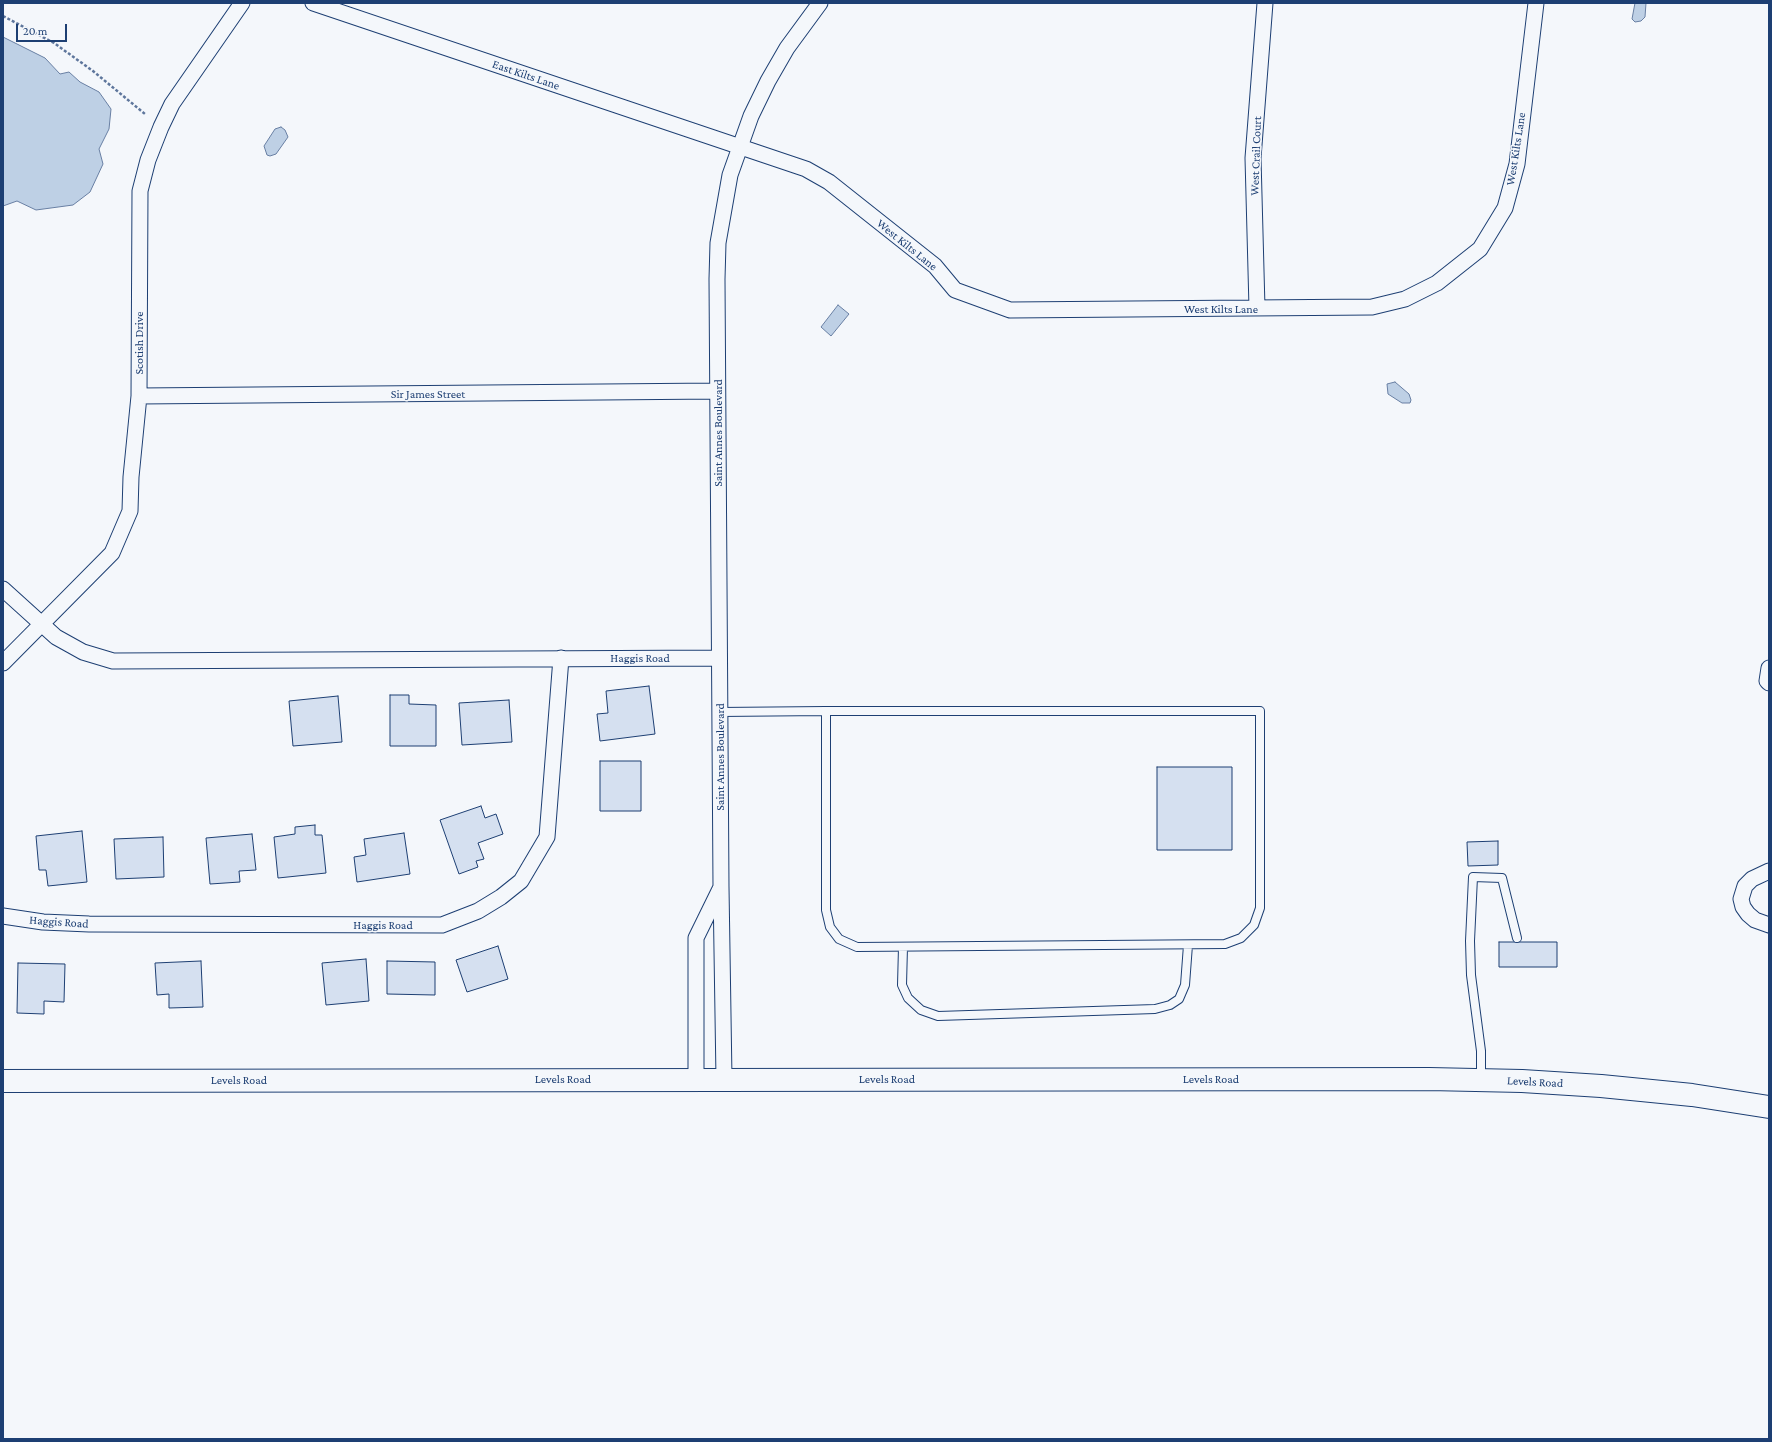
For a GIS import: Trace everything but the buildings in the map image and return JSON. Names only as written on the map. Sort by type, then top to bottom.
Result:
[{"type":"main road","name":"Levels Road","points":[[3,1081],[696,1079],[1481,1080],[1560,1083],[1645,1090],[1769,1107]]},
{"type":"street","name":"Scotish Drive","points":[[3,663],[112,553],[130,511],[131,477],[139,396],[140,191],[148,160],[172,104],[242,3]]},
{"type":"street","name":"East Kilts Lane","points":[[313,3],[740,146]]},
{"type":"street","name":"Saint Annes Boulevard","points":[[724,1079],[719,712],[717,391],[718,243],[730,175],[751,116],[768,81],[787,48],[820,3]]},
{"type":"street","name":"West Crail Court","points":[[1257,308],[1253,158],[1265,3]]},
{"type":"street","name":"West Kilts Lane","points":[[740,146],[806,170],[829,182],[935,266],[955,290],[1010,310],[1372,308],[1405,299],[1437,283],[1480,249],[1505,208],[1516,164],[1536,3]]},
{"type":"street","name":"Sir James Street","points":[[139,396],[717,391]]},
{"type":"street","name":"Haggis Road","points":[[3,589],[56,637],[83,652],[113,661],[719,658]]},
{"type":"street","name":"Haggis Road","points":[[3,916],[43,922],[89,924],[442,925],[478,911],[501,897],[521,881],[547,837],[561,658]]},
{"type":"street","points":[[1769,668],[1769,683]]},
{"type":"street","points":[[1769,871],[1752,879],[1745,886],[1741,899],[1743,907],[1748,914],[1755,920],[1769,925]]},
{"type":"street","name":"Saint Annes Boulevard","points":[[696,1079],[696,938],[721,887]]},
{"type":"lane","points":[[719,712],[826,711],[1260,711],[1260,908],[1254,925],[1241,938],[1225,944],[857,947],[839,940],[830,927],[826,910],[826,711]]},
{"type":"lane","points":[[1481,1080],[1481,1051],[1471,975],[1470,941],[1473,877],[1502,878],[1517,938]]},
{"type":"lane","points":[[903,947],[902,985],[908,998],[922,1010],[938,1016],[1155,1009],[1170,1005],[1179,998],[1185,985],[1188,945]]},
{"type":"path","points":[[3,16],[54,43],[93,71],[145,114]]},
{"type":"water","points":[[1635,3],[1646,3],[1645,17],[1641,21],[1635,22],[1632,19]]},
{"type":"water","points":[[3,37],[45,58],[60,74],[69,72],[80,82],[99,92],[111,109],[109,129],[99,149],[103,164],[90,192],[73,205],[36,210],[17,201],[3,206]]},
{"type":"water","points":[[281,127],[285,130],[288,137],[276,154],[270,156],[267,155],[264,146],[275,129]]},
{"type":"water","points":[[838,305],[849,314],[831,336],[821,327]]},
{"type":"water","points":[[1395,382],[1409,394],[1411,400],[1410,403],[1402,403],[1388,394],[1387,384]]}]
